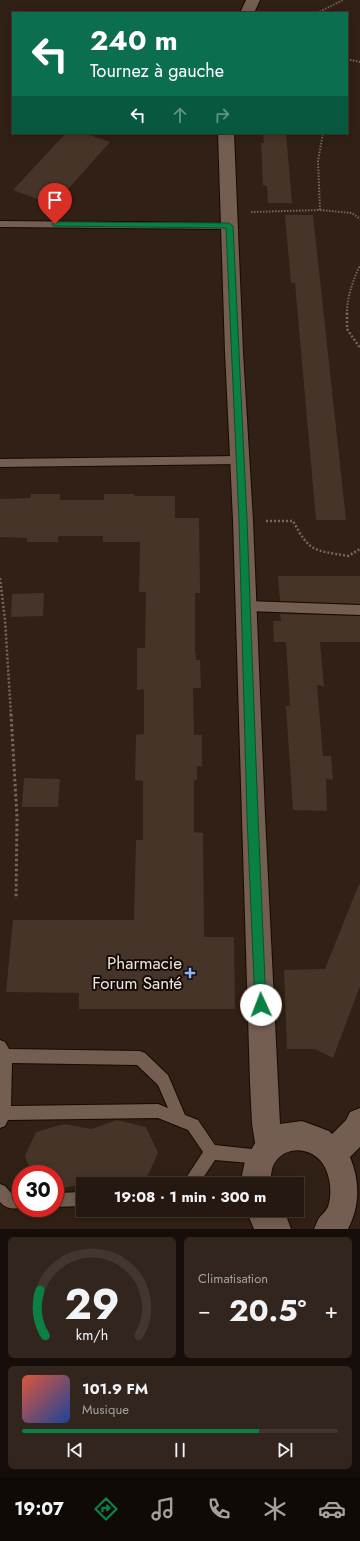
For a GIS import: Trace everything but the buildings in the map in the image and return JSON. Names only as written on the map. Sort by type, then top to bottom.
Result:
[{"type":"street","points":[[247,12],[253,0]]},
{"type":"street","points":[[226,134],[243,520],[253,824],[266,1124],[262,1162]]},
{"type":"street","points":[[334,1153],[358,1129],[360,1122]]},
{"type":"street","points":[[262,1162],[282,1138],[295,1135],[309,1137],[323,1143],[334,1153],[342,1168],[346,1183],[345,1200],[340,1215],[329,1229]]},
{"type":"street","points":[[265,1217],[276,1229]]},
{"type":"lane","points":[[0,224],[229,219]]},
{"type":"lane","points":[[0,463],[240,460]]},
{"type":"lane","points":[[246,606],[360,610]]},
{"type":"lane","points":[[180,1119],[163,1080],[140,1058],[3,1051],[2,1117],[158,1111],[193,1125],[211,1152],[262,1162]]},
{"type":"lane","points":[[196,1177],[211,1152]]},
{"type":"lane","points":[[0,1191],[9,1201],[12,1201]]},
{"type":"lane","points":[[64,1200],[76,1199]]},
{"type":"path","points":[[319,12],[343,0]]},
{"type":"path","points":[[348,58],[360,62]]},
{"type":"path","points":[[320,210],[318,161],[323,134]]},
{"type":"path","points":[[229,219],[320,210],[352,213],[360,219]]},
{"type":"path","points":[[360,265],[348,297],[347,329],[360,348]]},
{"type":"path","points":[[243,520],[293,521],[303,540],[315,550],[348,556],[360,549]]},
{"type":"path","points":[[0,578],[5,620],[17,816],[16,899]]},
{"type":"place","name":"Pharmacie Forum Santé","points":[[190,973]]},
{"type":"route","points":[[55,224],[229,226],[243,520],[252,816],[261,1005]]}]
